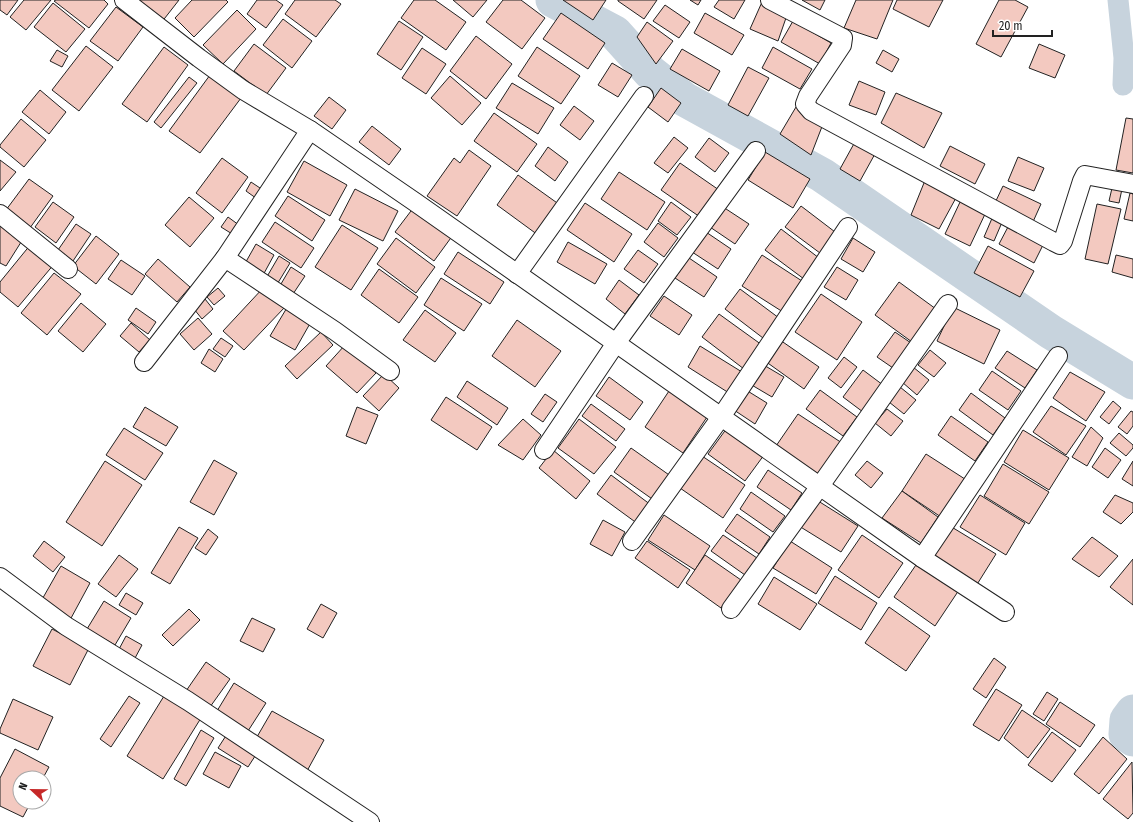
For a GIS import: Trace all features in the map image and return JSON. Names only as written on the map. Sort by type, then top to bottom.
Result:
[{"type":"street","points":[[124,0],[242,90],[310,130],[922,558],[1005,612]]},
{"type":"street","points":[[770,0],[843,38],[842,45],[808,96],[805,104],[811,111],[1054,242],[1060,244],[1063,241],[1085,175],[1133,184]]},
{"type":"street","points":[[517,274],[644,96]]},
{"type":"street","points":[[144,362],[226,258],[310,130]]},
{"type":"street","points":[[544,450],[616,343],[756,151]]},
{"type":"street","points":[[0,214],[68,269]]},
{"type":"street","points":[[632,541],[721,417],[848,227]]},
{"type":"street","points":[[226,258],[335,331],[390,371]]},
{"type":"street","points":[[731,610],[948,304]]},
{"type":"street","points":[[922,558],[1058,356]]},
{"type":"street","points":[[0,577],[66,626],[188,701],[370,822]]},
{"type":"building","points":[[0,0],[18,0],[7,15],[0,10]]},
{"type":"building","points":[[24,0],[51,0],[26,30],[10,17]]},
{"type":"building","points":[[104,0],[108,4],[89,28],[54,1]]},
{"type":"building","points":[[132,0],[179,0],[161,23]]},
{"type":"building","points":[[192,0],[226,0],[228,2],[194,37],[175,18]]},
{"type":"building","points":[[257,0],[276,0],[283,5],[266,28],[247,14]]},
{"type":"building","points":[[295,0],[335,0],[341,4],[316,37],[285,14]]},
{"type":"building","points":[[414,0],[435,0],[466,22],[446,50],[401,18]]},
{"type":"building","points":[[453,0],[487,0],[473,17]]},
{"type":"building","points":[[503,0],[521,0],[545,18],[522,49],[486,22]]},
{"type":"building","points":[[563,0],[606,0],[593,20]]},
{"type":"building","points":[[618,0],[657,0],[644,19]]},
{"type":"building","points":[[690,0],[701,0],[698,5]]},
{"type":"building","points":[[719,0],[745,0],[734,19],[714,7]]},
{"type":"building","points":[[802,0],[825,0],[820,10]]},
{"type":"building","points":[[856,0],[893,0],[877,39],[844,28]]},
{"type":"building","points":[[897,0],[943,0],[929,27],[893,9]]},
{"type":"building","points":[[999,0],[1015,0],[1028,7],[1001,57],[976,44]]},
{"type":"building","points":[[762,2],[787,15],[778,41],[750,29]]},
{"type":"building","points":[[53,3],[85,29],[66,52],[34,27]]},
{"type":"building","points":[[665,5],[690,22],[679,38],[653,21]]},
{"type":"building","points":[[116,7],[143,27],[118,61],[90,41]]},
{"type":"building","points":[[237,10],[256,29],[223,64],[203,45]]},
{"type":"building","points":[[561,13],[605,43],[588,69],[543,39]]},
{"type":"building","points":[[705,13],[744,35],[732,55],[694,33]]},
{"type":"building","points":[[283,19],[312,41],[292,68],[263,45]]},
{"type":"building","points":[[399,21],[423,37],[401,70],[377,54]]},
{"type":"building","points":[[793,21],[831,43],[820,64],[781,42]]},
{"type":"building","points":[[647,22],[673,41],[656,64],[637,37]]},
{"type":"building","points":[[476,36],[512,64],[486,99],[450,71]]},
{"type":"building","points":[[254,44],[286,68],[266,95],[234,71]]},
{"type":"building","points":[[1039,44],[1065,55],[1055,78],[1029,68]]},
{"type":"building","points":[[86,46],[113,67],[79,111],[52,90]]},
{"type":"building","points":[[164,47],[188,65],[147,122],[122,104]]},
{"type":"building","points":[[537,47],[580,76],[561,104],[518,76]]},
{"type":"building","points":[[773,47],[812,69],[800,89],[762,68]]},
{"type":"building","points":[[422,48],[446,64],[426,94],[402,78]]},
{"type":"building","points":[[682,49],[720,71],[709,91],[670,69]]},
{"type":"building","points":[[57,50],[68,56],[62,67],[50,61]]},
{"type":"building","points":[[883,50],[899,59],[892,72],[876,63]]},
{"type":"building","points":[[612,63],[632,75],[618,97],[598,85]]},
{"type":"building","points":[[748,67],[769,78],[748,116],[728,105]]},
{"type":"building","points":[[210,75],[241,98],[200,153],[169,131]]},
{"type":"building","points":[[450,76],[481,103],[462,125],[431,98]]},
{"type":"building","points":[[189,77],[197,83],[161,128],[154,122]]},
{"type":"building","points":[[859,81],[885,92],[876,115],[849,105]]},
{"type":"building","points":[[512,83],[554,108],[538,134],[496,108]]},
{"type":"building","points":[[661,88],[681,103],[668,122],[648,107]]},
{"type":"building","points":[[40,90],[66,112],[49,134],[22,112]]},
{"type":"building","points":[[896,93],[942,113],[924,148],[881,123]]},
{"type":"building","points":[[329,97],[346,110],[332,129],[314,116]]},
{"type":"building","points":[[574,106],[594,121],[580,140],[560,125]]},
{"type":"building","points":[[796,107],[823,124],[811,155],[780,134]]},
{"type":"building","points":[[494,113],[537,144],[517,172],[474,141]]},
{"type":"building","points":[[1126,118],[1133,119],[1133,173],[1116,170]]},
{"type":"building","points":[[21,119],[46,140],[24,167],[0,147]]},
{"type":"building","points":[[372,126],[401,149],[389,165],[359,142]]},
{"type":"building","points":[[674,137],[688,148],[668,173],[654,163]]},
{"type":"building","points":[[709,138],[729,153],[715,172],[695,157]]},
{"type":"building","points":[[856,140],[876,152],[860,181],[840,169]]},
{"type":"building","points":[[950,146],[985,164],[975,184],[940,166]]},
{"type":"building","points":[[548,147],[568,162],[555,181],[535,166]]},
{"type":"building","points":[[469,150],[491,166],[457,216],[427,196],[454,158],[460,163]]},
{"type":"building","points":[[765,152],[810,179],[793,208],[748,180]]},
{"type":"building","points":[[1018,157],[1044,168],[1034,191],[1008,181]]},
{"type":"building","points":[[222,158],[248,177],[222,213],[196,193]]},
{"type":"building","points":[[0,160],[16,172],[0,191]]},
{"type":"building","points":[[304,161],[347,185],[330,216],[287,192]]},
{"type":"building","points":[[680,163],[719,190],[700,217],[661,190]]},
{"type":"building","points":[[619,172],[665,202],[647,230],[601,199]]},
{"type":"building","points":[[518,175],[560,205],[538,235],[497,205]]},
{"type":"building","points":[[926,178],[957,196],[939,229],[911,215]]},
{"type":"building","points":[[29,179],[53,196],[27,232],[3,214]]},
{"type":"building","points":[[251,182],[266,192],[260,201],[246,191]]},
{"type":"building","points":[[1003,186],[1041,204],[1032,224],[994,205]]},
{"type":"building","points":[[1112,188],[1122,189],[1119,203],[1109,201]]},
{"type":"building","points":[[355,189],[398,211],[383,241],[339,220]]},
{"type":"building","points":[[1130,193],[1133,194],[1133,221],[1124,219]]},
{"type":"building","points":[[288,196],[325,220],[312,241],[275,216]]},
{"type":"building","points":[[189,197],[214,218],[190,247],[165,225]]},
{"type":"building","points":[[961,200],[986,212],[970,246],[945,234]]},
{"type":"building","points":[[53,202],[74,217],[56,243],[35,227]]},
{"type":"building","points":[[671,202],[691,217],[677,235],[658,221]]},
{"type":"building","points":[[585,203],[632,234],[614,262],[567,230]]},
{"type":"building","points":[[1097,204],[1121,209],[1108,264],[1085,259]]},
{"type":"building","points":[[720,205],[749,224],[735,244],[707,225]]},
{"type":"building","points":[[801,206],[839,235],[824,256],[785,227]]},
{"type":"building","points":[[414,207],[453,235],[434,261],[395,232]]},
{"type":"building","points":[[993,216],[1003,220],[994,241],[984,237]]},
{"type":"building","points":[[228,217],[243,228],[237,237],[221,227]]},
{"type":"building","points":[[275,222],[314,248],[301,268],[262,242]]},
{"type":"building","points":[[658,223],[678,238],[664,257],[644,242]]},
{"type":"building","points":[[0,224],[23,239],[6,266],[0,263]]},
{"type":"building","points":[[76,224],[91,234],[73,261],[58,250]]},
{"type":"building","points":[[342,225],[378,248],[351,290],[315,267]]},
{"type":"building","points":[[1009,225],[1044,243],[1034,263],[999,244]]},
{"type":"building","points":[[781,229],[819,258],[804,279],[765,250]]},
{"type":"building","points":[[703,230],[731,249],[718,269],[689,250]]},
{"type":"building","points":[[96,236],[119,254],[96,284],[73,266]]},
{"type":"building","points":[[396,238],[435,267],[416,293],[377,264]]},
{"type":"building","points":[[853,238],[875,252],[863,272],[841,259]]},
{"type":"building","points":[[568,242],[607,264],[595,284],[557,262]]},
{"type":"building","points":[[31,244],[55,263],[18,307],[0,292],[0,282]]},
{"type":"building","points":[[256,244],[274,255],[262,277],[243,267]]},
{"type":"building","points":[[988,246],[1034,271],[1020,297],[974,273]]},
{"type":"building","points":[[638,250],[658,264],[644,283],[624,269]]},
{"type":"building","points":[[458,252],[504,282],[490,304],[444,274]]},
{"type":"building","points":[[762,255],[802,281],[783,312],[742,286]]},
{"type":"building","points":[[1116,255],[1133,259],[1133,278],[1112,272]]},
{"type":"building","points":[[279,256],[290,263],[276,286],[265,280]]},
{"type":"building","points":[[689,258],[717,277],[704,297],[675,278]]},
{"type":"building","points":[[158,259],[190,287],[177,302],[145,274]]},
{"type":"building","points":[[121,260],[145,276],[132,295],[108,279]]},
{"type":"building","points":[[291,267],[305,276],[291,297],[278,289]]},
{"type":"building","points":[[837,267],[858,280],[846,300],[824,287]]},
{"type":"building","points":[[379,269],[418,297],[399,323],[361,295]]},
{"type":"building","points":[[54,273],[81,294],[47,335],[21,313]]},
{"type":"building","points":[[441,278],[482,304],[464,331],[424,305]]},
{"type":"building","points":[[619,280],[639,295],[625,314],[606,299]]},
{"type":"building","points":[[899,282],[936,309],[912,342],[875,315]]},
{"type":"building","points":[[264,287],[285,307],[244,350],[223,331]]},
{"type":"building","points":[[218,288],[225,296],[214,305],[207,297]]},
{"type":"building","points":[[740,289],[779,318],[763,338],[725,309]]},
{"type":"building","points":[[821,294],[862,322],[837,360],[795,332]]},
{"type":"building","points":[[664,296],[692,315],[679,335],[650,316]]},
{"type":"building","points":[[205,299],[213,309],[202,319],[194,309]]},
{"type":"building","points":[[81,303],[106,324],[83,352],[58,331]]},
{"type":"building","points":[[288,306],[312,320],[295,350],[270,336]]},
{"type":"building","points":[[953,307],[1000,330],[984,364],[937,341]]},
{"type":"building","points":[[136,308],[156,322],[148,334],[128,320]]},
{"type":"building","points":[[425,310],[456,333],[435,362],[403,340]]},
{"type":"building","points":[[719,314],[762,345],[744,369],[702,337]]},
{"type":"building","points":[[198,318],[212,334],[194,350],[180,334]]},
{"type":"building","points":[[517,320],[561,351],[535,387],[492,356]]},
{"type":"building","points":[[131,323],[150,340],[139,352],[120,336]]},
{"type":"building","points":[[321,332],[333,345],[297,379],[285,366]]},
{"type":"building","points":[[895,332],[911,343],[893,368],[877,357]]},
{"type":"building","points":[[221,338],[233,346],[225,357],[213,349]]},
{"type":"building","points":[[780,340],[819,367],[804,389],[765,361]]},
{"type":"building","points":[[345,345],[376,373],[357,393],[326,366]]},
{"type":"building","points":[[700,346],[742,372],[729,393],[688,367]]},
{"type":"building","points":[[209,349],[223,359],[215,372],[201,363]]},
{"type":"building","points":[[930,350],[946,363],[934,377],[918,365]]},
{"type":"building","points":[[1007,351],[1037,370],[1025,388],[995,368]]},
{"type":"building","points":[[844,357],[857,367],[841,388],[828,378]]},
{"type":"building","points":[[762,364],[784,377],[772,397],[750,384]]},
{"type":"building","points":[[913,367],[929,380],[917,395],[902,382]]},
{"type":"building","points":[[863,370],[883,385],[863,412],[843,397]]},
{"type":"building","points":[[992,371],[1021,391],[1008,410],[979,390]]},
{"type":"building","points":[[1070,372],[1105,392],[1086,421],[1053,398]]},
{"type":"building","points":[[384,374],[399,388],[379,411],[363,396]]},
{"type":"building","points":[[609,377],[643,402],[630,420],[596,396]]},
{"type":"building","points":[[467,381],[508,408],[497,425],[457,397]]},
{"type":"building","points":[[900,387],[916,400],[904,414],[889,402]]},
{"type":"building","points":[[746,390],[767,403],[755,424],[734,410]]},
{"type":"building","points":[[820,390],[857,417],[843,436],[806,409]]},
{"type":"building","points":[[669,391],[707,417],[683,453],[645,427]]},
{"type":"building","points":[[971,393],[1005,418],[993,435],[959,410]]},
{"type":"building","points":[[545,394],[557,402],[543,422],[531,414]]},
{"type":"building","points":[[446,397],[492,427],[477,450],[431,420]]},
{"type":"building","points":[[1113,401],[1121,408],[1109,424],[1100,417]]},
{"type":"building","points":[[591,404],[625,429],[616,441],[582,416]]},
{"type":"building","points":[[1051,406],[1086,426],[1066,455],[1033,432]]},
{"type":"building","points":[[145,407],[178,427],[166,446],[133,427]]},
{"type":"building","points":[[357,407],[378,415],[366,444],[346,436]]},
{"type":"building","points":[[887,409],[903,421],[891,436],[875,423]]},
{"type":"building","points":[[1131,411],[1133,412],[1133,426],[1127,434],[1118,427]]},
{"type":"building","points":[[798,414],[842,443],[817,476],[776,446]]},
{"type":"building","points":[[951,416],[988,442],[975,461],[938,435]]},
{"type":"building","points":[[523,419],[541,435],[523,460],[498,445]]},
{"type":"building","points":[[579,419],[616,447],[594,474],[558,448]]},
{"type":"building","points":[[1091,427],[1103,438],[1087,466],[1072,457]]},
{"type":"building","points":[[124,428],[163,453],[145,480],[106,455]]},
{"type":"building","points":[[727,428],[764,455],[745,481],[708,454]]},
{"type":"building","points":[[1023,430],[1069,458],[1049,490],[1004,462]]},
{"type":"building","points":[[1119,433],[1133,445],[1133,448],[1126,456],[1110,443]]},
{"type":"building","points":[[631,448],[672,477],[655,501],[614,472]]},
{"type":"building","points":[[1105,448],[1121,460],[1108,478],[1092,467]]},
{"type":"building","points":[[553,450],[590,481],[576,499],[539,468]]},
{"type":"building","points":[[926,454],[968,481],[944,519],[902,491]]},
{"type":"building","points":[[702,456],[745,485],[723,518],[680,488]]},
{"type":"building","points":[[214,460],[237,473],[214,515],[190,502]]},
{"type":"building","points":[[105,461],[142,485],[102,546],[66,522]]},
{"type":"building","points":[[867,461],[883,473],[871,488],[855,475]]},
{"type":"building","points":[[1133,461],[1133,486],[1122,479]]},
{"type":"building","points":[[1003,464],[1049,492],[1029,524],[984,496]]},
{"type":"building","points":[[768,470],[802,493],[791,510],[757,487]]},
{"type":"building","points":[[611,475],[651,505],[638,524],[597,494]]},
{"type":"building","points":[[902,491],[938,517],[921,543],[882,518]]},
{"type":"building","points":[[751,492],[785,516],[773,532],[740,509]]},
{"type":"building","points":[[980,495],[1025,523],[1006,555],[960,527]]},
{"type":"building","points":[[1115,495],[1133,503],[1133,512],[1121,524],[1103,512]]},
{"type":"building","points":[[815,499],[858,526],[841,552],[799,526]]},
{"type":"building","points":[[737,514],[770,537],[759,554],[725,531]]},
{"type":"building","points":[[664,515],[710,546],[695,570],[648,540]]},
{"type":"building","points":[[603,520],[625,532],[612,556],[590,544]]},
{"type":"building","points":[[950,526],[996,554],[976,586],[931,558]]},
{"type":"building","points":[[179,527],[198,538],[170,584],[151,573]]},
{"type":"building","points":[[208,529],[218,537],[206,555],[195,548]]},
{"type":"building","points":[[723,535],[757,558],[745,575],[711,551]]},
{"type":"building","points":[[862,535],[903,563],[879,598],[838,570]]},
{"type":"building","points":[[1092,537],[1118,556],[1099,577],[1072,559]]},
{"type":"building","points":[[44,541],[65,557],[53,572],[33,556]]},
{"type":"building","points":[[647,541],[690,570],[678,588],[635,558]]},
{"type":"building","points":[[790,541],[832,568],[816,594],[773,568]]},
{"type":"building","points":[[119,555],[138,569],[116,597],[98,584]]},
{"type":"building","points":[[705,555],[741,580],[721,608],[686,583]]},
{"type":"building","points":[[1133,559],[1133,605],[1110,587]]},
{"type":"building","points":[[918,562],[959,590],[935,626],[894,597]]},
{"type":"building","points":[[61,566],[90,583],[70,620],[40,603]]},
{"type":"building","points":[[835,576],[877,603],[861,630],[818,603]]},
{"type":"building","points":[[774,577],[817,604],[800,630],[758,604]]},
{"type":"building","points":[[126,593],[143,603],[136,615],[119,605]]},
{"type":"building","points":[[104,601],[131,618],[115,645],[87,629]]},
{"type":"building","points":[[321,604],[337,613],[323,638],[307,629]]},
{"type":"building","points":[[889,607],[930,636],[906,671],[865,643]]},
{"type":"building","points":[[189,609],[200,620],[173,646],[162,635]]},
{"type":"building","points":[[252,618],[275,629],[263,652],[240,641]]},
{"type":"building","points":[[52,629],[89,648],[70,685],[33,666]]},
{"type":"building","points":[[126,636],[142,645],[134,660],[118,651]]},
{"type":"building","points":[[994,658],[1006,667],[986,698],[973,689]]},
{"type":"building","points":[[206,662],[230,679],[210,707],[186,691]]},
{"type":"building","points":[[234,683],[266,703],[248,731],[217,711]]},
{"type":"building","points":[[996,689],[1022,705],[999,741],[973,725]]},
{"type":"building","points":[[1047,692],[1058,699],[1044,721],[1033,714]]},
{"type":"building","points":[[129,696],[140,703],[111,747],[100,739]]},
{"type":"building","points":[[164,696],[201,718],[163,779],[127,756]]},
{"type":"building","points":[[13,699],[53,717],[38,750],[0,733],[0,729]]},
{"type":"building","points":[[1060,702],[1095,725],[1080,747],[1046,724]]},
{"type":"building","points":[[1022,710],[1050,729],[1028,758],[1004,738]]},
{"type":"building","points":[[272,711],[324,740],[307,771],[254,742]]},
{"type":"building","points":[[201,730],[214,738],[186,786],[174,779]]},
{"type":"building","points":[[229,731],[259,750],[248,767],[218,748]]},
{"type":"building","points":[[1052,732],[1076,750],[1052,782],[1028,765]]},
{"type":"building","points":[[1103,737],[1127,759],[1099,794],[1074,774]]},
{"type":"building","points":[[15,749],[49,767],[47,770],[12,770],[12,810],[27,810],[23,817],[0,806],[0,778]]},
{"type":"building","points":[[215,752],[241,766],[229,788],[203,774]]},
{"type":"building","points":[[1132,762],[1133,813],[1128,819],[1103,799]]},
{"type":"waterway","points":[[553,0],[615,33],[650,72],[684,99],[822,175],[1051,332],[1133,382]]},
{"type":"waterway","points":[[1118,0],[1124,58],[1123,85]]},
{"type":"waterway","points":[[1133,712],[1127,720],[1126,734],[1133,739]]}]
